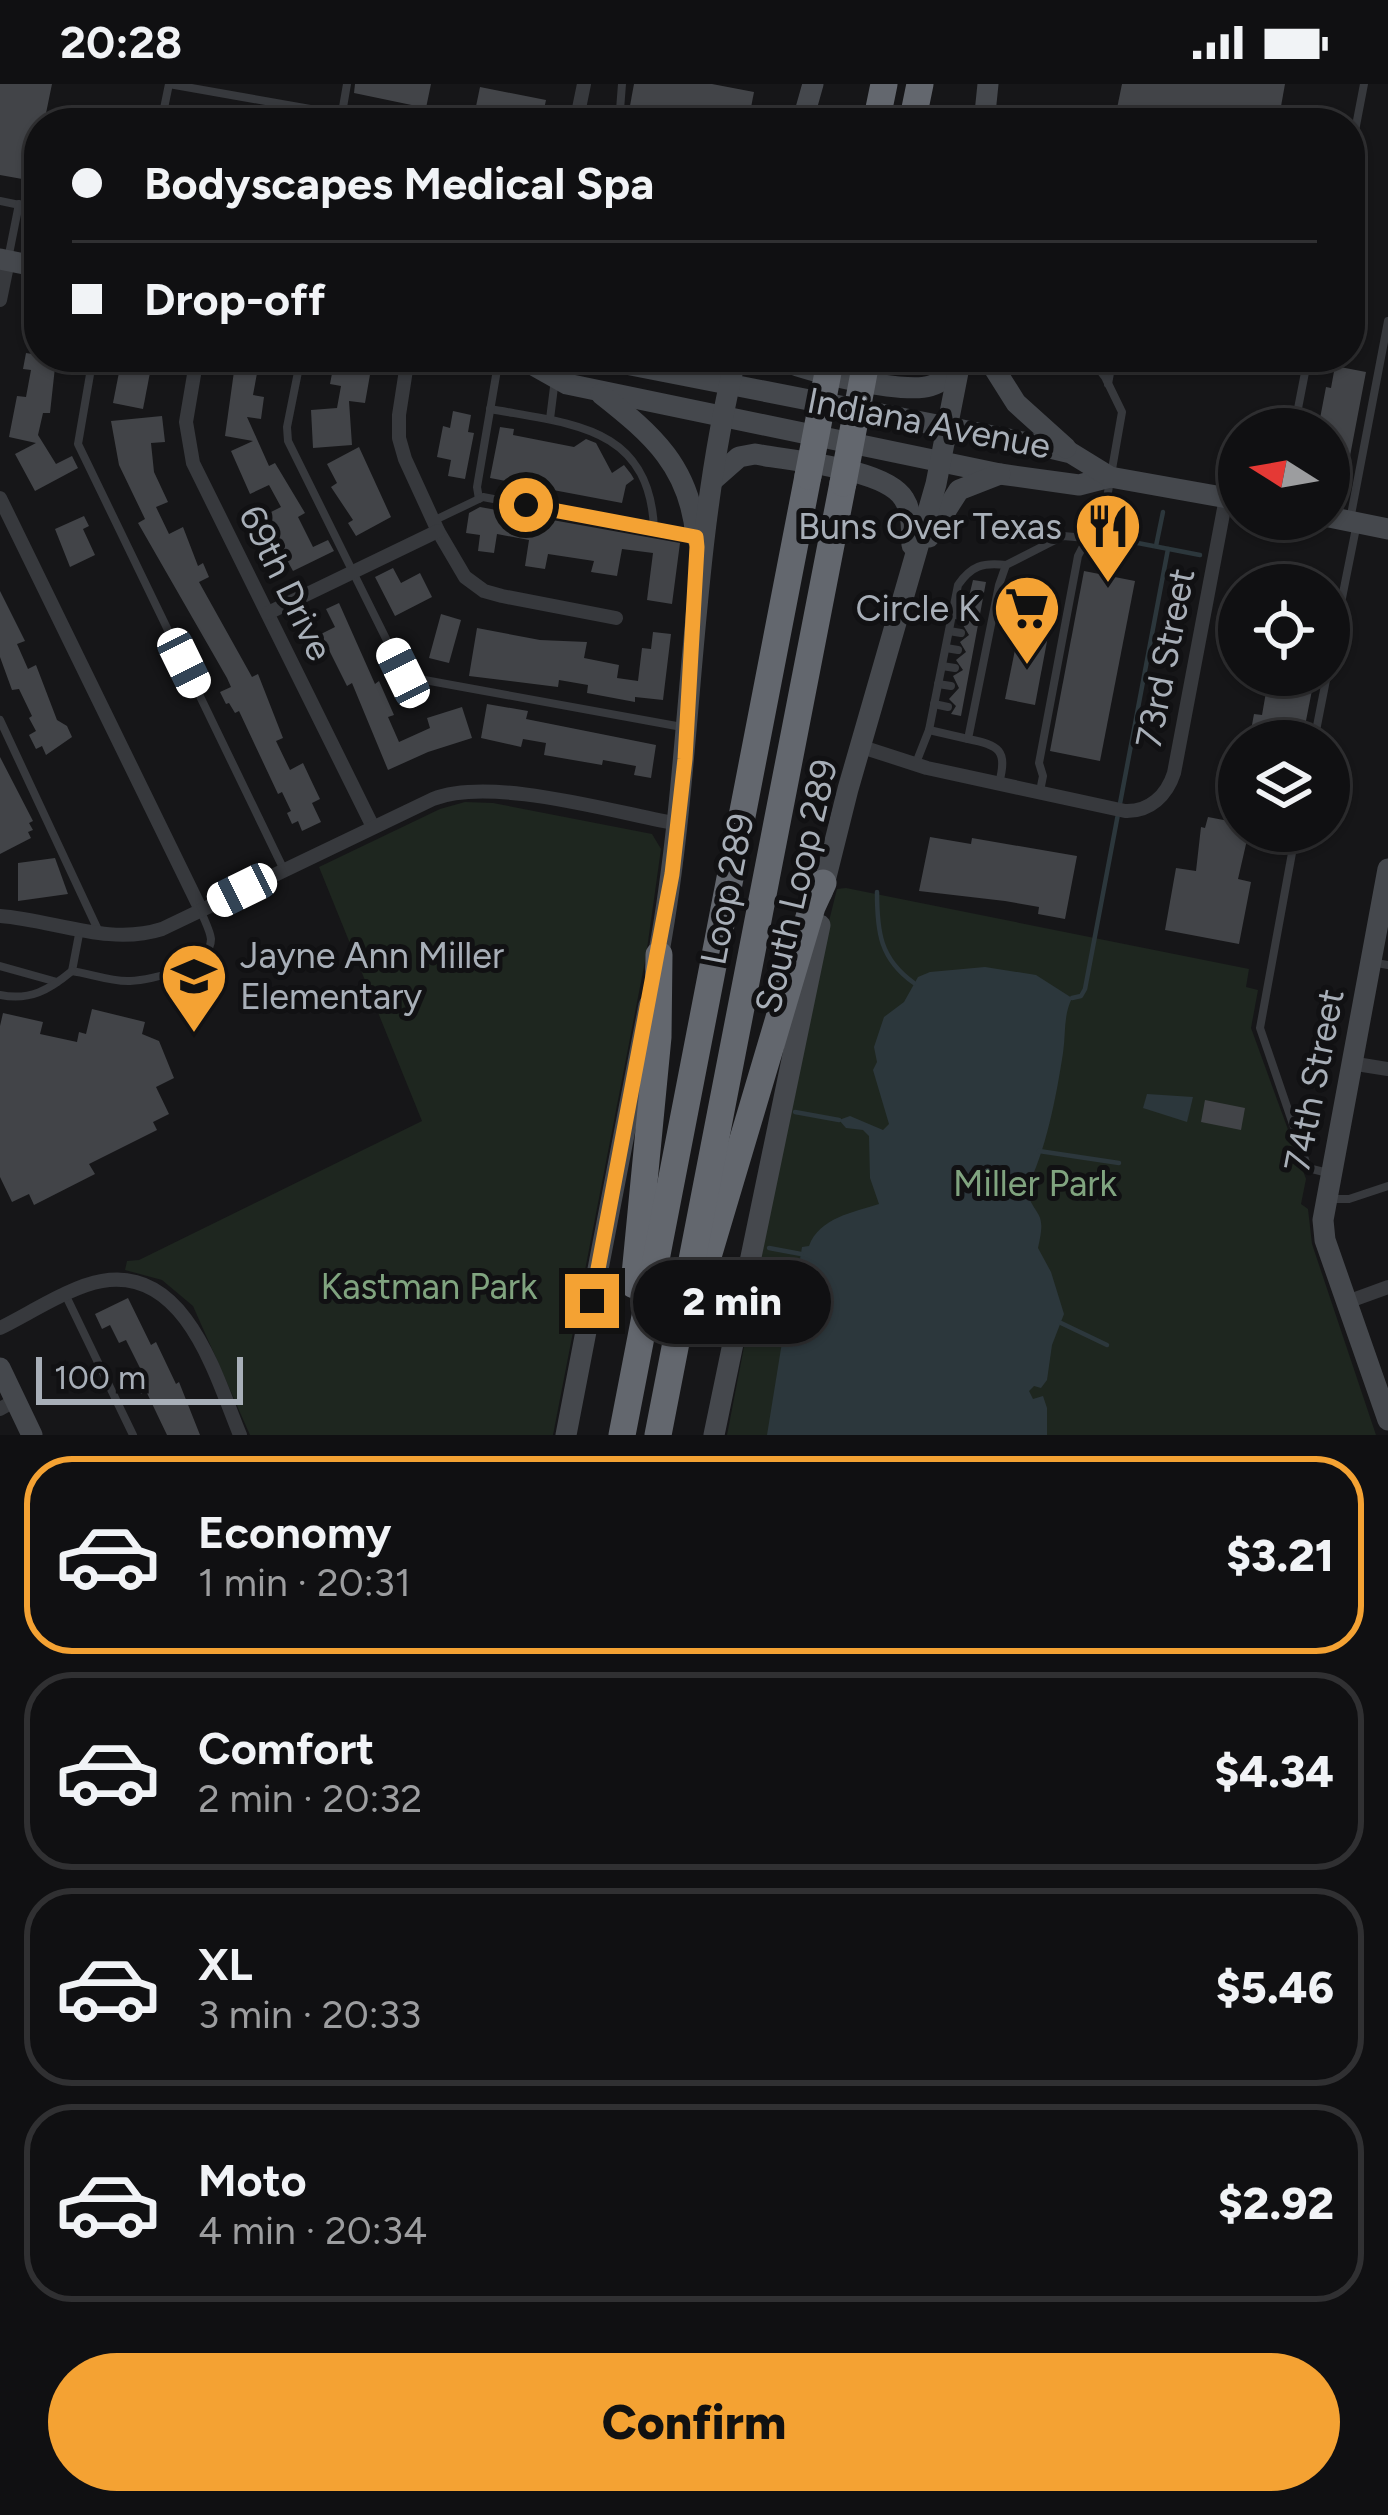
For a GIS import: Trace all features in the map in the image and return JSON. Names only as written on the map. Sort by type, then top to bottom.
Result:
[{"type":"highway","name":"Loop 289","points":[[618,1435],[828,372]]},
{"type":"highway","name":"Loop 289","points":[[658,1435],[864,372]]},
{"type":"highway","points":[[671,1364],[823,883]]},
{"type":"highway","points":[[618,1435],[641,1236],[658,1036],[659,955]]},
{"type":"main road","name":"Indiana Avenue","points":[[560,372],[567,384],[1000,474],[1079,485],[1110,477]]},
{"type":"main road","name":"Indiana Avenue","points":[[674,372],[1071,453],[1110,477],[1218,496]]},
{"type":"main road","points":[[695,592],[733,372]]},
{"type":"main road","points":[[829,372],[912,388],[944,381],[951,372]]},
{"type":"main road","name":"South Loop 289","points":[[714,1435],[821,922],[823,883],[942,461],[959,372]]},
{"type":"main road","points":[[995,372],[1016,403],[1071,453]]},
{"type":"main road","points":[[566,1435],[659,955],[687,728],[695,592],[694,514],[683,480],[650,432],[596,390]]},
{"type":"main road","points":[[713,481],[725,466],[754,454],[878,479],[904,497],[911,516],[913,564]]},
{"type":"main road","points":[[913,564],[959,490],[1000,474]]},
{"type":"main road","points":[[1350,522],[1388,529]]},
{"type":"main road","name":"74th Street","points":[[1388,869],[1379,963],[1350,1063],[1325,1198],[1325,1240],[1383,1389],[1388,1420]]},
{"type":"main road","points":[[0,1367],[8,1405],[32,1435]]},
{"type":"street","points":[[0,300],[4,260]]},
{"type":"street","name":"69th Drive","points":[[194,372],[186,422],[193,463],[373,827]]},
{"type":"street","points":[[405,372],[399,438],[436,526],[465,578],[484,591],[616,617]]},
{"type":"street","points":[[0,498],[201,910]]},
{"type":"street","points":[[268,613],[436,526]]},
{"type":"street","name":"73rd Street","points":[[1040,792],[1137,811],[1169,789],[1223,540]]},
{"type":"street","points":[[862,747],[1040,792]]},
{"type":"street","points":[[0,916],[140,936],[448,793],[474,788],[677,824]]},
{"type":"street","points":[[1350,1063],[1388,1070]]},
{"type":"street","points":[[0,1328],[106,1280],[139,1284],[169,1299],[190,1326],[240,1435]]},
{"type":"street","points":[[1347,1302],[1388,1287]]},
{"type":"lane","points":[[164,108],[169,84],[305,108]]},
{"type":"lane","points":[[0,201],[24,206]]},
{"type":"lane","points":[[4,260],[19,205]]},
{"type":"lane","points":[[1350,498],[1388,321]]},
{"type":"lane","points":[[90,372],[78,444],[284,870]]},
{"type":"lane","points":[[299,372],[288,441],[403,673],[687,728]]},
{"type":"lane","points":[[479,499],[477,487],[499,372]]},
{"type":"lane","points":[[550,419],[556,372]]},
{"type":"lane","points":[[1040,792],[1043,740],[1076,566],[1087,538],[1104,515],[1122,412],[1100,372]]},
{"type":"lane","points":[[1108,384],[1110,372]]},
{"type":"lane","points":[[1298,408],[1305,372]]},
{"type":"lane","points":[[490,410],[586,428],[626,450],[643,474],[655,529]]},
{"type":"lane","points":[[436,526],[483,497],[696,537]]},
{"type":"lane","points":[[916,764],[928,730],[956,597],[968,570],[988,563],[1006,565],[1063,536],[1087,538]]},
{"type":"lane","points":[[968,739],[968,710],[978,691],[1006,565]]},
{"type":"lane","points":[[956,597],[968,600]]},
{"type":"lane","points":[[982,602],[995,605]]},
{"type":"lane","points":[[952,614],[964,617]]},
{"type":"lane","points":[[979,620],[992,622]]},
{"type":"lane","points":[[949,631],[961,633]]},
{"type":"lane","points":[[976,636],[988,639]]},
{"type":"lane","points":[[946,648],[958,650]]},
{"type":"lane","points":[[973,653],[985,655]]},
{"type":"lane","points":[[942,666],[955,668]]},
{"type":"lane","points":[[970,671],[981,673]]},
{"type":"lane","points":[[938,683],[951,686]]},
{"type":"lane","points":[[966,688],[978,691]]},
{"type":"lane","points":[[934,704],[948,706]]},
{"type":"lane","points":[[0,720],[100,933]]},
{"type":"lane","points":[[928,730],[992,743],[1005,762],[999,784]]},
{"type":"lane","points":[[1292,852],[1260,1036],[1308,1168],[1329,1174]]},
{"type":"lane","points":[[72,971],[128,981],[164,975],[200,959],[211,937],[201,910]]},
{"type":"lane","points":[[0,995],[23,1000],[72,971],[80,929]]},
{"type":"lane","points":[[0,966],[58,982]]},
{"type":"lane","points":[[1325,1198],[1342,1200],[1388,1186]]},
{"type":"lane","points":[[66,1296],[133,1435]]},
{"type":"green space","name":"Kastman Park","points":[[465,802],[493,803],[652,834],[661,849],[646,956],[553,1435],[250,1435],[193,1306],[162,1280],[125,1270],[127,1261],[139,1260],[422,1121],[319,867],[440,809]]},
{"type":"green space","name":"Miller Park","points":[[837,889],[1249,969],[1246,987],[1258,990],[1251,1028],[1306,1179],[1301,1204],[1308,1209],[1312,1244],[1376,1435],[727,1435],[817,969]]},
{"type":"shaded area","points":[[985,967],[1036,975],[1072,998],[1049,1124],[1026,1190],[1041,1220],[1038,1248],[1064,1314],[1052,1345],[1047,1380],[1041,1388],[1034,1386],[1029,1391],[1033,1399],[1043,1396],[1047,1435],[767,1435],[789,1299],[807,1264],[800,1259],[802,1247],[809,1246],[829,1223],[879,1204],[870,1178],[869,1136],[863,1130],[846,1128],[839,1120],[850,1116],[883,1130],[889,1124],[873,1070],[877,1062],[874,1047],[884,1017],[904,1002],[918,977]]},
{"type":"shaded area","points":[[1147,1094],[1193,1097],[1187,1122],[1143,1108]]},
{"type":"building","points":[[0,84],[52,84],[47,108],[24,108],[24,179],[0,175]]},
{"type":"building","points":[[355,84],[431,84],[426,108],[354,93]]},
{"type":"building","points":[[634,84],[712,84],[754,92],[751,108],[630,108]]},
{"type":"building","points":[[1122,84],[1285,84],[1281,108],[1117,108]]},
{"type":"building","points":[[480,87],[546,100],[544,108],[476,108]]},
{"type":"building","points":[[31,372],[54,372],[50,413],[43,413],[38,435],[56,464],[72,456],[78,468],[35,491],[15,454],[36,443],[9,437],[17,396],[26,397]]},
{"type":"building","points":[[119,372],[150,372],[143,409],[113,403]]},
{"type":"building","points":[[234,372],[257,372],[253,395],[264,397],[261,419],[247,417],[269,466],[275,463],[305,513],[298,517],[313,547],[328,540],[334,551],[293,571],[263,516],[281,507],[269,485],[250,494],[231,451],[253,441],[225,436]]},
{"type":"building","points":[[332,372],[370,372],[365,403],[349,401],[352,445],[313,448],[311,410],[337,408],[341,386],[330,384]]},
{"type":"building","points":[[1334,372],[1366,372],[1350,456],[1350,408],[1322,408],[1326,387],[1331,388]]},
{"type":"building","points":[[453,411],[471,415],[468,432],[474,433],[465,479],[448,476],[451,460],[437,457],[443,426],[450,428]]},
{"type":"building","points":[[162,416],[165,442],[151,443],[154,472],[168,502],[156,507],[169,534],[183,527],[198,566],[203,563],[209,577],[199,582],[252,677],[258,674],[283,738],[276,741],[290,770],[303,763],[320,799],[312,803],[321,822],[302,831],[298,821],[292,824],[287,813],[291,811],[282,792],[278,794],[239,711],[235,713],[226,704],[220,692],[231,687],[227,678],[138,523],[145,519],[119,465],[111,421]]},
{"type":"building","points":[[500,427],[514,429],[513,435],[574,447],[586,439],[596,443],[612,473],[624,465],[634,479],[626,485],[622,503],[490,478]]},
{"type":"building","points":[[359,447],[391,517],[356,536],[348,523],[353,520],[331,487],[337,483],[327,464]]},
{"type":"building","points":[[480,507],[680,543],[672,604],[647,600],[653,553],[622,549],[617,576],[591,572],[594,561],[548,554],[545,569],[525,566],[529,540],[497,534],[494,553],[478,551],[480,535],[466,533],[469,513]]},
{"type":"building","points":[[84,516],[89,526],[83,529],[95,555],[70,567],[55,529]]},
{"type":"building","points":[[393,568],[401,583],[420,573],[432,597],[395,616],[375,577]]},
{"type":"building","points":[[1084,571],[1135,581],[1100,761],[1050,751]]},
{"type":"building","name":"Circle K","points":[[973,580],[986,582],[961,716],[951,714],[956,706],[949,699],[959,688],[953,676],[963,670],[956,660],[966,652],[960,642],[969,635],[963,625],[972,618],[966,609]]},
{"type":"building","points":[[0,591],[25,641],[17,644],[28,669],[36,665],[57,720],[72,737],[46,755],[42,746],[36,749],[29,735],[36,731],[32,716],[19,689],[12,690],[0,657]]},
{"type":"building","points":[[339,603],[394,715],[388,717],[399,742],[430,728],[427,718],[462,707],[472,738],[388,770],[352,683],[347,686],[321,634],[335,627],[326,609]]},
{"type":"building","points":[[441,614],[461,620],[449,663],[429,658]]},
{"type":"building","points":[[477,628],[540,640],[587,642],[584,658],[619,665],[617,678],[638,681],[642,648],[651,649],[653,632],[671,634],[663,700],[635,697],[635,702],[587,693],[588,685],[559,680],[558,687],[469,676]]},
{"type":"building","name":"Circle K","points":[[1019,630],[1048,636],[1035,705],[1005,699]]},
{"type":"building","points":[[1265,696],[1311,696],[1306,720],[1253,720],[1254,714],[1262,715]]},
{"type":"building","points":[[487,704],[528,711],[526,719],[656,745],[651,778],[634,775],[636,766],[544,755],[546,743],[523,739],[521,747],[481,738]]},
{"type":"building","points":[[0,757],[33,821],[29,823],[33,830],[28,832],[31,838],[0,854]]},
{"type":"building","points":[[1208,817],[1218,819],[1218,852],[1244,852],[1238,879],[1251,882],[1239,944],[1165,930],[1176,868],[1196,871],[1201,827],[1205,828]]},
{"type":"building","points":[[930,837],[971,844],[972,838],[1077,856],[1065,919],[1038,914],[1039,907],[919,891]]},
{"type":"building","points":[[55,858],[68,894],[18,901],[18,863]]},
{"type":"building","points":[[92,1009],[145,1022],[142,1034],[159,1041],[174,1078],[156,1087],[169,1114],[153,1122],[157,1130],[89,1164],[95,1174],[34,1205],[29,1194],[12,1202],[0,1177],[3,1013],[43,1022],[40,1034],[77,1042],[79,1032],[86,1034]]},
{"type":"building","points":[[1205,1100],[1245,1108],[1241,1130],[1201,1122]]},
{"type":"building","points":[[128,1298],[151,1345],[156,1342],[176,1384],[179,1382],[200,1435],[167,1435],[146,1391],[141,1394],[131,1373],[140,1368],[126,1340],[119,1343],[110,1325],[102,1329],[95,1314]]},
{"type":"waterway","points":[[1156,546],[1163,512]]},
{"type":"waterway","points":[[1091,534],[1200,555]]},
{"type":"waterway","points":[[1072,998],[1085,989],[1168,549]]},
{"type":"waterway","points":[[877,892],[887,954],[914,983]]},
{"type":"waterway","points":[[795,1112],[839,1120]]},
{"type":"waterway","points":[[1039,1151],[1119,1163]]},
{"type":"waterway","points":[[769,1248],[801,1254]]},
{"type":"waterway","points":[[1061,1323],[1107,1345]]},
{"type":"place","name":"Buns Over Texas","points":[[1108,585]]},
{"type":"place","name":"Circle K","points":[[1027,667]]},
{"type":"place","name":"Jayne Ann Miller Elementary","points":[[194,1035]]},
{"type":"route","points":[[526,505],[696,537],[697,547],[685,759],[672,874],[592,1301]]}]
